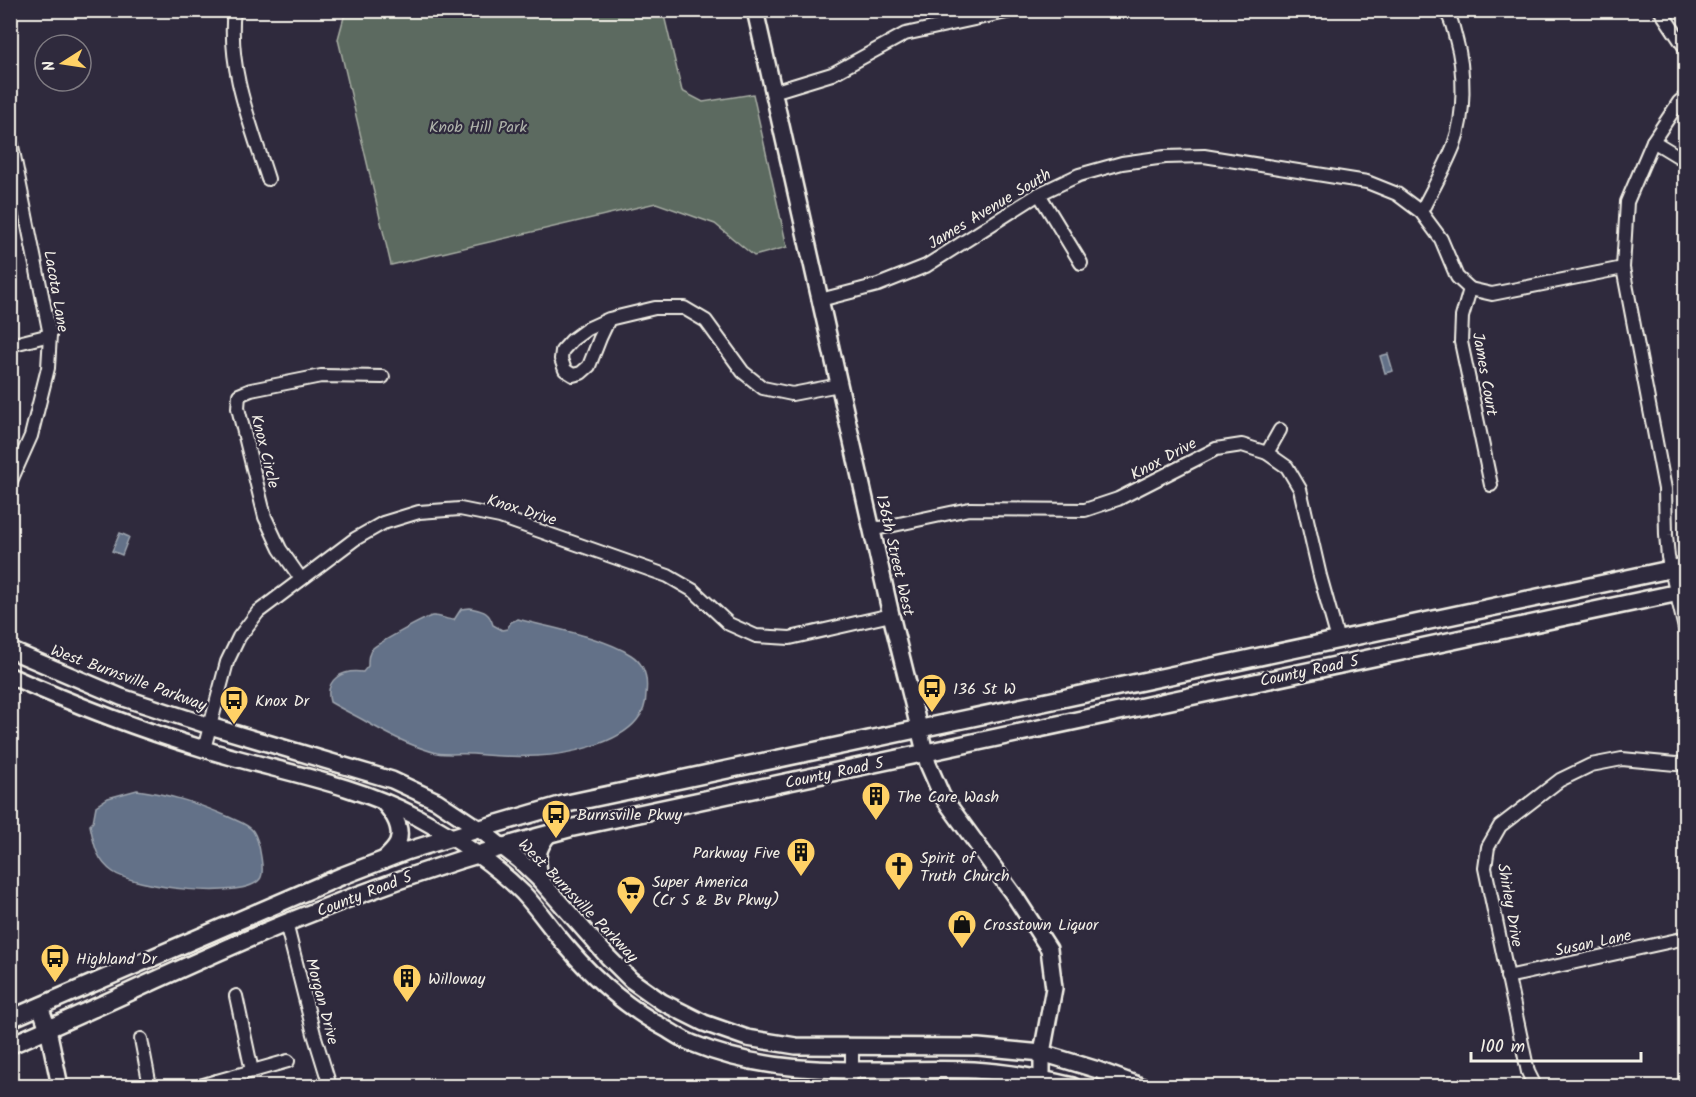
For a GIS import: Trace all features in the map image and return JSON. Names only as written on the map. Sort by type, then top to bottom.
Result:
[{"type":"main road","name":"County Road 5","points":[[10,1019],[342,876],[478,829],[565,804],[1678,568]]},
{"type":"main road","name":"County Road 5","points":[[10,1045],[286,923],[420,872],[501,846],[550,833],[924,752],[1681,592]]},
{"type":"street","points":[[234,10],[232,29],[239,88],[268,179]]},
{"type":"street","name":"136th Street West","points":[[755,10],[891,615],[930,772],[942,796],[1016,898],[1049,949],[1054,988],[1042,1053],[1042,1078]]},
{"type":"street","points":[[773,92],[832,74],[905,34],[1016,10]]},
{"type":"street","points":[[1444,10],[1449,15],[1459,48],[1463,81],[1460,115],[1454,145],[1421,212],[1442,239],[1457,277],[1470,289],[1492,294],[1623,268]]},
{"type":"street","points":[[1660,10],[1686,49]]},
{"type":"street","points":[[1686,96],[1679,102],[1653,141],[1627,202],[1623,268],[1665,489],[1666,535],[1678,568],[1686,633]]},
{"type":"street","name":"Lacota Lane","points":[[10,136],[14,173],[50,335],[48,368],[32,436],[10,483]]},
{"type":"street","points":[[1653,141],[1686,161]]},
{"type":"street","name":"James Avenue South","points":[[820,300],[878,285],[926,266],[1039,194],[1079,175],[1122,163],[1165,156],[1204,156],[1367,182],[1397,194],[1421,212]]},
{"type":"street","points":[[1039,194],[1081,263]]},
{"type":"street","name":"James Court","points":[[1470,289],[1462,318],[1461,342],[1491,485]]},
{"type":"street","points":[[609,319],[589,366],[573,375],[565,370],[561,359],[562,351],[587,329],[609,319],[655,308],[684,308],[706,321],[743,372],[763,388],[792,394],[839,385]]},
{"type":"street","points":[[10,345],[50,335]]},
{"type":"street","name":"Knox Circle","points":[[302,579],[280,549],[265,517],[238,408],[239,395],[251,390],[321,376],[383,377]]},
{"type":"street","points":[[1267,453],[1280,430]]},
{"type":"street","name":"Knox Drive","points":[[871,527],[880,528],[969,509],[1085,510],[1118,500],[1216,449],[1242,445],[1267,453],[1287,467],[1300,489],[1320,576],[1338,640]]},
{"type":"street","name":"Knox Drive","points":[[204,749],[227,662],[239,637],[258,612],[355,538],[383,523],[419,512],[459,509],[500,517],[668,576],[694,591],[729,624],[756,636],[790,638],[891,615]]},
{"type":"street","name":"West Burnsville Parkway","points":[[10,650],[121,697],[393,780],[437,801],[501,846],[540,880],[631,980],[662,1002],[704,1023],[747,1038],[796,1046],[978,1047],[1042,1053],[1141,1086]]},
{"type":"street","points":[[10,676],[102,715],[204,749],[325,782],[382,801],[417,817],[475,855],[524,894],[568,949],[618,998],[646,1018],[691,1043],[741,1060],[793,1068],[852,1071],[976,1070],[1042,1078],[1073,1086]]},
{"type":"street","name":"Shirley Drive","points":[[1535,1086],[1528,1072],[1485,868],[1488,847],[1500,826],[1560,780],[1591,765],[1622,759],[1686,763]]},
{"type":"street","points":[[382,801],[394,815],[399,836],[398,843],[383,861]]},
{"type":"street","points":[[540,880],[537,865],[538,853],[550,833]]},
{"type":"street","name":"Morgan Drive","points":[[286,923],[314,1034],[330,1086]]},
{"type":"street","name":"Susan Lane","points":[[1508,977],[1686,938]]},
{"type":"street","points":[[618,998],[631,980]]},
{"type":"street","points":[[236,996],[252,1071]]},
{"type":"street","points":[[40,1006],[48,1029],[60,1086]]},
{"type":"street","points":[[141,1039],[150,1086]]},
{"type":"street","points":[[849,1086],[852,1071],[852,1046]]},
{"type":"street","points":[[200,1086],[217,1084],[288,1061]]},
{"type":"green space","name":"Knob Hill Park","points":[[351,11],[663,11],[682,91],[703,102],[753,94],[787,247],[754,256],[715,224],[656,203],[391,265],[338,39],[344,17]]},
{"type":"water","points":[[1388,354],[1393,371],[1385,373],[1380,356]]},
{"type":"water","points":[[120,533],[129,537],[122,555],[112,551]]},
{"type":"water","points":[[470,608],[485,612],[493,625],[502,630],[507,629],[511,622],[518,619],[592,638],[631,655],[640,663],[646,677],[645,701],[639,717],[628,728],[605,742],[562,753],[521,756],[446,754],[428,751],[402,741],[330,702],[330,687],[337,677],[349,672],[363,672],[368,666],[370,652],[377,645],[432,616],[454,620],[461,609]]},
{"type":"water","points":[[137,790],[162,794],[195,804],[248,826],[253,831],[260,851],[262,874],[260,879],[250,886],[233,889],[188,889],[142,883],[113,872],[99,857],[90,825],[93,822],[96,806],[108,798]]},
{"type":"place","name":"136 St W","points":[[932,714]]},
{"type":"place","name":"Knox Dr","points":[[234,726]]},
{"type":"place","name":"The Care Wash","points":[[876,822]]},
{"type":"place","name":"Burnsville Pkwy","points":[[556,840]]},
{"type":"place","name":"Parkway Five","points":[[801,878]]},
{"type":"place","name":"Spirit of Truth Church","points":[[899,892]]},
{"type":"place","name":"Super America (Cr 5 & Bv Pkwy)","points":[[631,916]]},
{"type":"place","name":"Crosstown Liquor","points":[[962,950]]},
{"type":"place","name":"Highland Dr","points":[[55,984]]},
{"type":"place","name":"Willoway","points":[[407,1004]]}]
